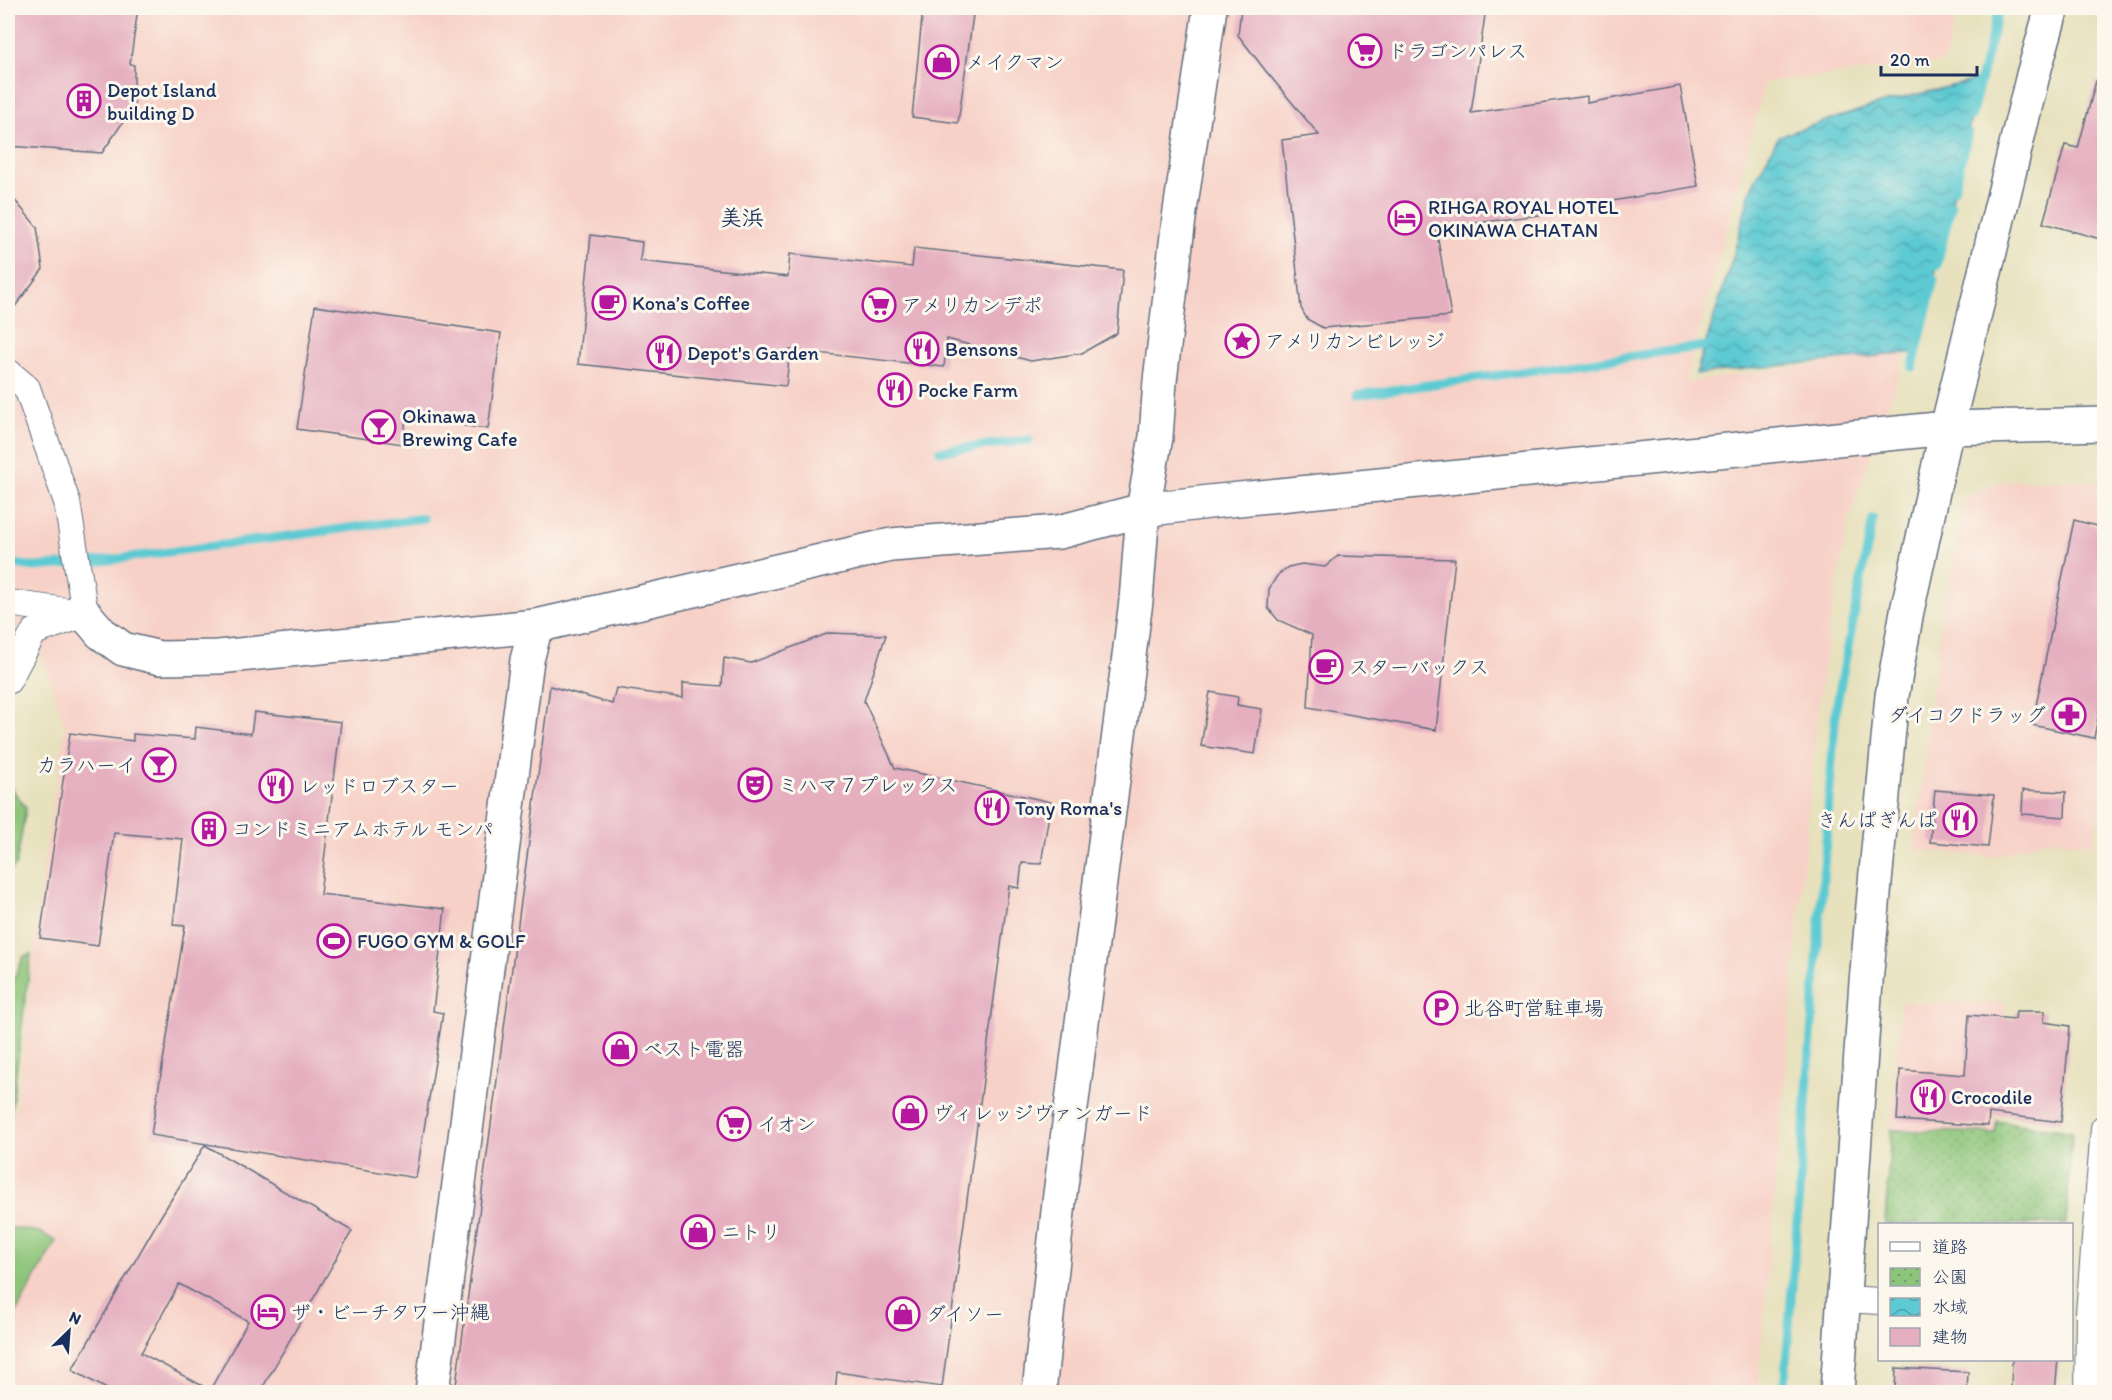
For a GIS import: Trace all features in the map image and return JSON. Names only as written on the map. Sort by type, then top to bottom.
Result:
[{"type":"street","points":[[1039,1392],[1059,1202],[1136,601],[1143,510],[1156,437],[1160,381],[1179,218],[1210,8]]},
{"type":"street","points":[[1837,1392],[1866,982],[1892,696],[1907,611],[1947,428],[2033,75],[2052,8]]},
{"type":"street","points":[[8,372],[27,388],[68,502],[85,614],[101,633],[123,649],[160,658],[218,657],[536,626],[891,545],[1059,532],[1143,510],[1209,502],[1947,428],[2104,424]]},
{"type":"street","points":[[8,603],[85,614]]},
{"type":"street","points":[[8,681],[34,632],[85,614]]},
{"type":"street","points":[[432,1392],[527,660],[536,626]]},
{"type":"street","points":[[2088,1392],[2080,1313],[2104,1128]]},
{"type":"street","points":[[1844,1299],[1878,1301]]},
{"type":"shaded area","name":"アメリカンビレッジ","points":[[8,8],[1958,8],[1944,62],[1765,82],[1686,382],[1906,352],[1849,519],[1829,625],[1816,726],[1757,1392],[8,1392],[8,1166],[44,860],[65,727],[34,632],[8,628]]},
{"type":"shaded area","points":[[2000,481],[2104,481],[2104,769],[2094,845],[2048,839],[1992,857],[1914,849],[1942,613],[1967,498]]},
{"type":"shaded area","points":[[1901,1002],[2005,1003],[1995,1133],[1891,1130]]},
{"type":"green space","points":[[8,784],[26,808],[16,865],[8,873]]},
{"type":"green space","points":[[31,954],[8,1137],[8,992],[24,956]]},
{"type":"green space","points":[[1997,1121],[2072,1132],[2066,1223],[1885,1223],[1891,1130],[1995,1133]]},
{"type":"green space","points":[[8,1227],[39,1232],[56,1241],[8,1327]]},
{"type":"water","points":[[1980,79],[1917,352],[1696,374],[1733,257],[1751,188],[1779,136],[1883,103]]},
{"type":"building","points":[[8,8],[138,8],[130,64],[134,65],[134,106],[102,153],[8,146]]},
{"type":"building","name":"メイクマン","points":[[923,8],[974,8],[958,123],[912,117]]},
{"type":"building","points":[[1241,8],[1486,8],[1471,113],[1587,96],[1587,103],[1680,86],[1698,186],[1601,203],[1602,207],[1436,228],[1451,316],[1323,328],[1307,319],[1301,308],[1282,140],[1319,135],[1238,35]]},
{"type":"building","points":[[2096,81],[2104,82],[2104,240],[2043,223],[2065,145],[2078,148]]},
{"type":"building","points":[[8,192],[37,227],[43,269],[8,316]]},
{"type":"building","name":"アメリカンデポ","points":[[591,235],[642,242],[640,261],[788,277],[790,254],[912,267],[914,248],[1123,270],[1117,333],[1082,353],[1031,361],[947,339],[944,367],[790,350],[786,386],[578,364]]},
{"type":"building","points":[[315,306],[501,333],[488,429],[406,418],[403,444],[297,429]]},
{"type":"building","points":[[2074,520],[2104,528],[2104,687],[2094,738],[2032,725]]},
{"type":"building","points":[[1338,556],[1455,559],[1436,730],[1308,707],[1312,635],[1278,620],[1268,608],[1269,589],[1277,576],[1288,567],[1302,564],[1325,567]]},
{"type":"building","name":"イオン","points":[[829,633],[886,635],[864,701],[895,768],[1051,802],[1041,864],[1022,863],[1019,888],[1009,886],[942,1387],[837,1372],[835,1392],[455,1392],[550,686],[612,704],[616,688],[683,698],[683,683],[722,686],[724,658],[751,663]]},
{"type":"building","points":[[1210,692],[1238,697],[1237,705],[1262,709],[1255,754],[1201,746]]},
{"type":"building","points":[[254,712],[341,722],[320,894],[445,909],[433,1011],[443,1013],[416,1178],[151,1135],[185,926],[173,925],[183,839],[114,833],[98,946],[40,938],[70,733],[133,741],[133,734],[195,739],[196,727],[251,734]]},
{"type":"building","points":[[1935,790],[1994,795],[1988,847],[1930,842]]},
{"type":"building","points":[[2023,790],[2066,792],[2065,817],[2022,814]]},
{"type":"building","points":[[2016,1011],[2045,1011],[2044,1022],[2070,1026],[2061,1122],[1989,1113],[1988,1126],[1897,1120],[1900,1070],[1965,1075],[1969,1015],[2015,1019]]},
{"type":"building","points":[[205,1145],[352,1231],[260,1392],[112,1392],[72,1370]],"holes":[[[179,1284],[248,1321],[210,1390],[141,1353]]]},
{"type":"building","points":[[2012,1361],[2058,1361],[2055,1392],[2011,1392]]},
{"type":"building","points":[[1896,1368],[1968,1372],[1967,1392],[1895,1392]]},
{"type":"waterway","points":[[1971,116],[1999,8]]},
{"type":"waterway","points":[[1954,189],[1968,133]]},
{"type":"waterway","points":[[1937,265],[1951,206]]},
{"type":"waterway","points":[[1913,367],[1934,279]]},
{"type":"waterway","points":[[1357,395],[1705,346]]},
{"type":"waterway","points":[[940,451],[1029,440]]},
{"type":"waterway","points":[[8,563],[35,567],[94,562],[423,518]]},
{"type":"waterway","points":[[1784,1392],[1836,708],[1873,519]]},
{"type":"place","name":"ドラゴンパレス","points":[[1365,51]]},
{"type":"place","name":"メイクマン","points":[[942,62]]},
{"type":"place","name":"Depot Island building D","points":[[84,101]]},
{"type":"place","name":"RIHGA ROYAL HOTEL OKINAWA CHATAN","points":[[1405,218]]},
{"type":"place","name":"Kona’s Coffee","points":[[609,303]]},
{"type":"place","name":"アメリカンデポ","points":[[879,305]]},
{"type":"place","name":"アメリカンビレッジ","points":[[1242,341]]},
{"type":"place","name":"Bensons","points":[[922,349]]},
{"type":"place","name":"Depot's Garden","points":[[664,353]]},
{"type":"place","name":"Pocke Farm","points":[[895,390]]},
{"type":"place","name":"Okinawa Brewing Cafe","points":[[379,427]]},
{"type":"place","name":"スターバックス","points":[[1326,667]]},
{"type":"place","name":"ダイコクドラッグ","points":[[2069,715]]},
{"type":"place","name":"カラハーイ","points":[[159,765]]},
{"type":"place","name":"ミハマ７プレックス","points":[[755,785]]},
{"type":"place","name":"レッドロブスター","points":[[276,786]]},
{"type":"place","name":"Tony Roma's","points":[[992,808]]},
{"type":"place","name":"きんぱぎんぱ","points":[[1960,820]]},
{"type":"place","name":"コンドミニアムホテル モンパ","points":[[209,829]]},
{"type":"place","name":"FUGO GYM & GOLF","points":[[334,941]]},
{"type":"place","name":"北谷町営駐車場","points":[[1441,1008]]},
{"type":"place","name":"ベスト電器","points":[[620,1049]]},
{"type":"place","name":"Crocodile","points":[[1928,1097]]},
{"type":"place","name":"ヴィレッジヴァンガード","points":[[910,1113]]},
{"type":"place","name":"イオン","points":[[734,1124]]},
{"type":"place","name":"ニトリ","points":[[698,1232]]},
{"type":"place","name":"ザ・ビーチタワー沖縄","points":[[268,1312]]},
{"type":"place","name":"ダイソー","points":[[903,1314]]},
{"type":"district","name":"美浜","points":[[742,217]]}]
